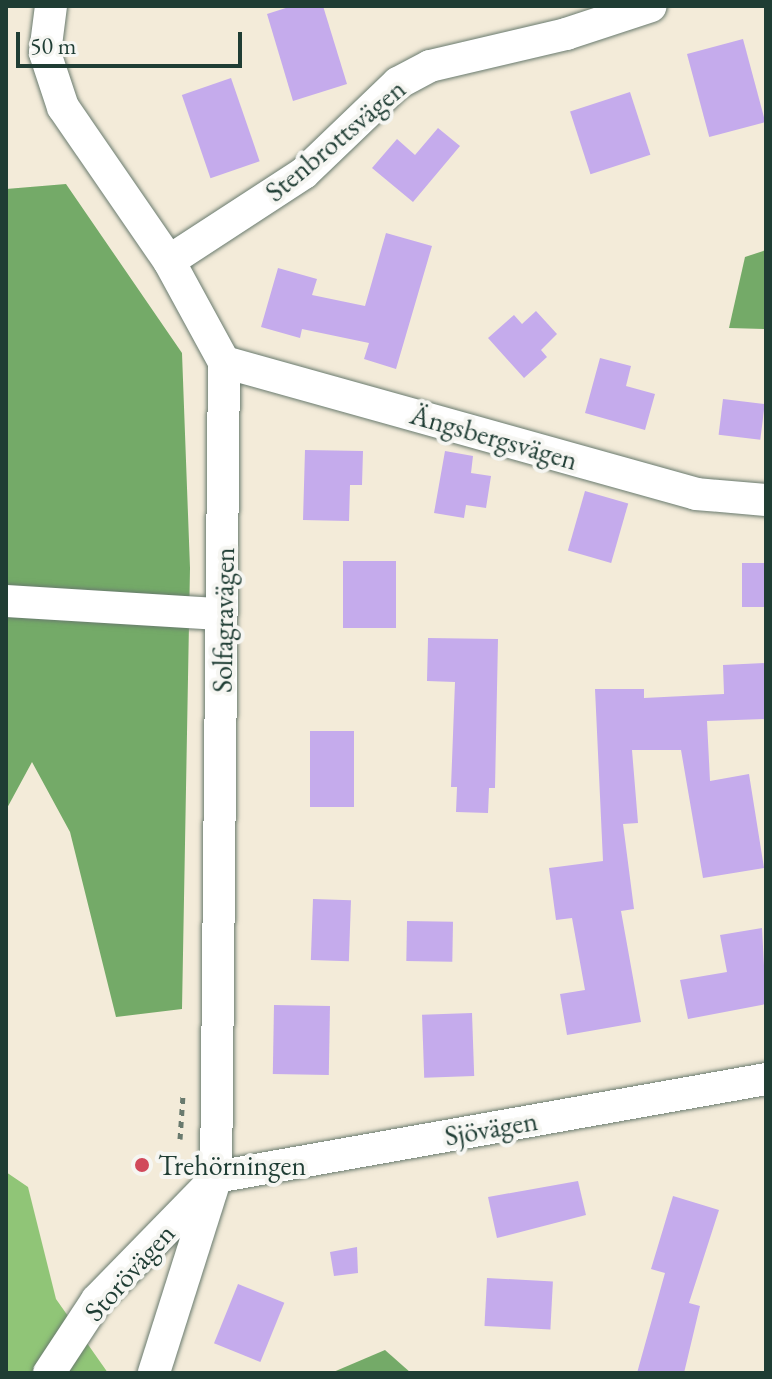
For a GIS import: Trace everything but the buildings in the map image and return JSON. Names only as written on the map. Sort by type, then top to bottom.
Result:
[{"type":"street","name":"Solfagravägen","points":[[51,6],[45,53],[63,107],[169,261],[224,362],[216,1177],[154,1373]]},
{"type":"street","name":"Stenbrottsvägen","points":[[169,261],[304,173],[398,83],[430,66],[566,34],[651,6]]},
{"type":"street","name":"Ängsbergsvägen","points":[[224,362],[696,494],[766,500]]},
{"type":"street","points":[[6,601],[221,614]]},
{"type":"street","name":"Sjövägen","points":[[216,1177],[766,1079]]},
{"type":"street","name":"Storövägen","points":[[49,1373],[97,1300],[216,1177]]},
{"type":"path","points":[[180,1139],[184,1082]]},
{"type":"green space","points":[[66,184],[182,353],[190,568],[182,1009],[116,1017],[70,832],[32,762],[6,810],[6,189]]},
{"type":"green space","points":[[766,250],[766,329],[729,328],[745,257]]},
{"type":"green space","points":[[6,1172],[28,1187],[56,1299],[108,1373],[6,1373]]},
{"type":"green space","points":[[385,1350],[411,1373],[331,1373]]},
{"type":"place","name":"Trehörningen","points":[[142,1165]]}]
